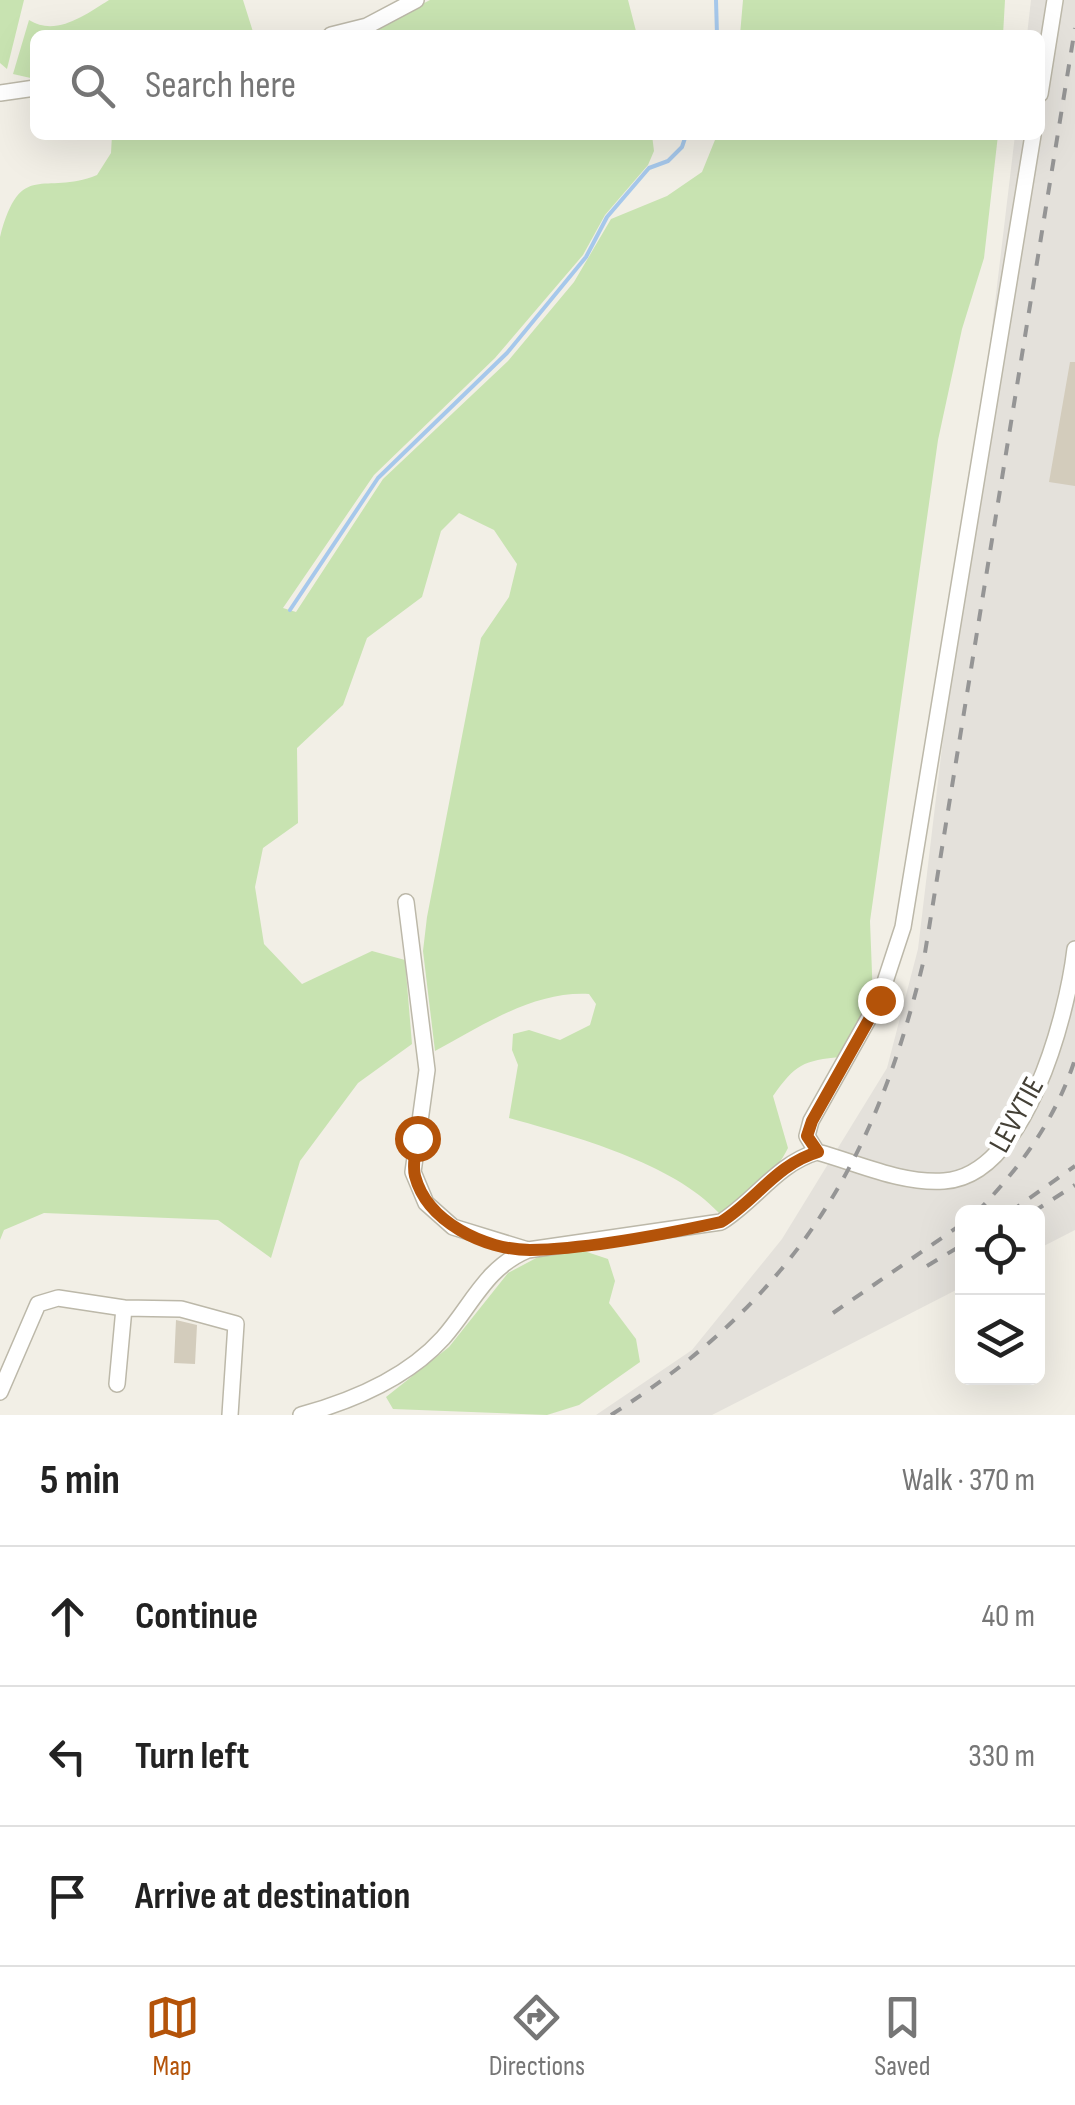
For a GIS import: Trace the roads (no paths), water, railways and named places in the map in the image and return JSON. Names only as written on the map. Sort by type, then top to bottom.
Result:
[{"type":"street","points":[[352,30],[368,26],[416,0]]},
{"type":"street","points":[[1045,63],[1055,0]]},
{"type":"street","points":[[0,93],[30,89]]},
{"type":"street","points":[[301,1415],[344,1409],[415,1362],[444,1337],[494,1270],[528,1250],[721,1222],[742,1209],[786,1165],[818,1152],[807,1136],[812,1121],[880,1000],[903,927],[1033,140]]},
{"type":"street","points":[[406,902],[427,1070],[414,1172],[426,1203],[453,1227],[528,1250]]},
{"type":"street","name":"LEVYTIE","points":[[818,1152],[923,1181],[965,1178],[982,1170],[1008,1142],[1022,1119],[1044,1067],[1074,959]]},
{"type":"street","points":[[0,1392],[38,1304],[58,1298],[124,1308],[181,1309],[236,1324],[230,1415]]},
{"type":"street","points":[[117,1384],[124,1308]]},
{"type":"waterway","points":[[716,0],[717,30]]},
{"type":"waterway","points":[[290,610],[378,478],[507,353],[586,257],[607,217],[649,168],[668,161],[684,140]]},
{"type":"railway","points":[[611,1415],[674,1371],[729,1324],[777,1275],[817,1222],[851,1164],[880,1101],[904,1033],[924,959],[1075,28]]},
{"type":"railway","points":[[983,1205],[1035,1142],[1058,1102],[1075,1059]]},
{"type":"railway","points":[[1020,1205],[1075,1166]]},
{"type":"railway","points":[[1044,1205],[1075,1185]]},
{"type":"railway","points":[[833,1313],[955,1229]]},
{"type":"railway","points":[[927,1266],[955,1249]]}]
